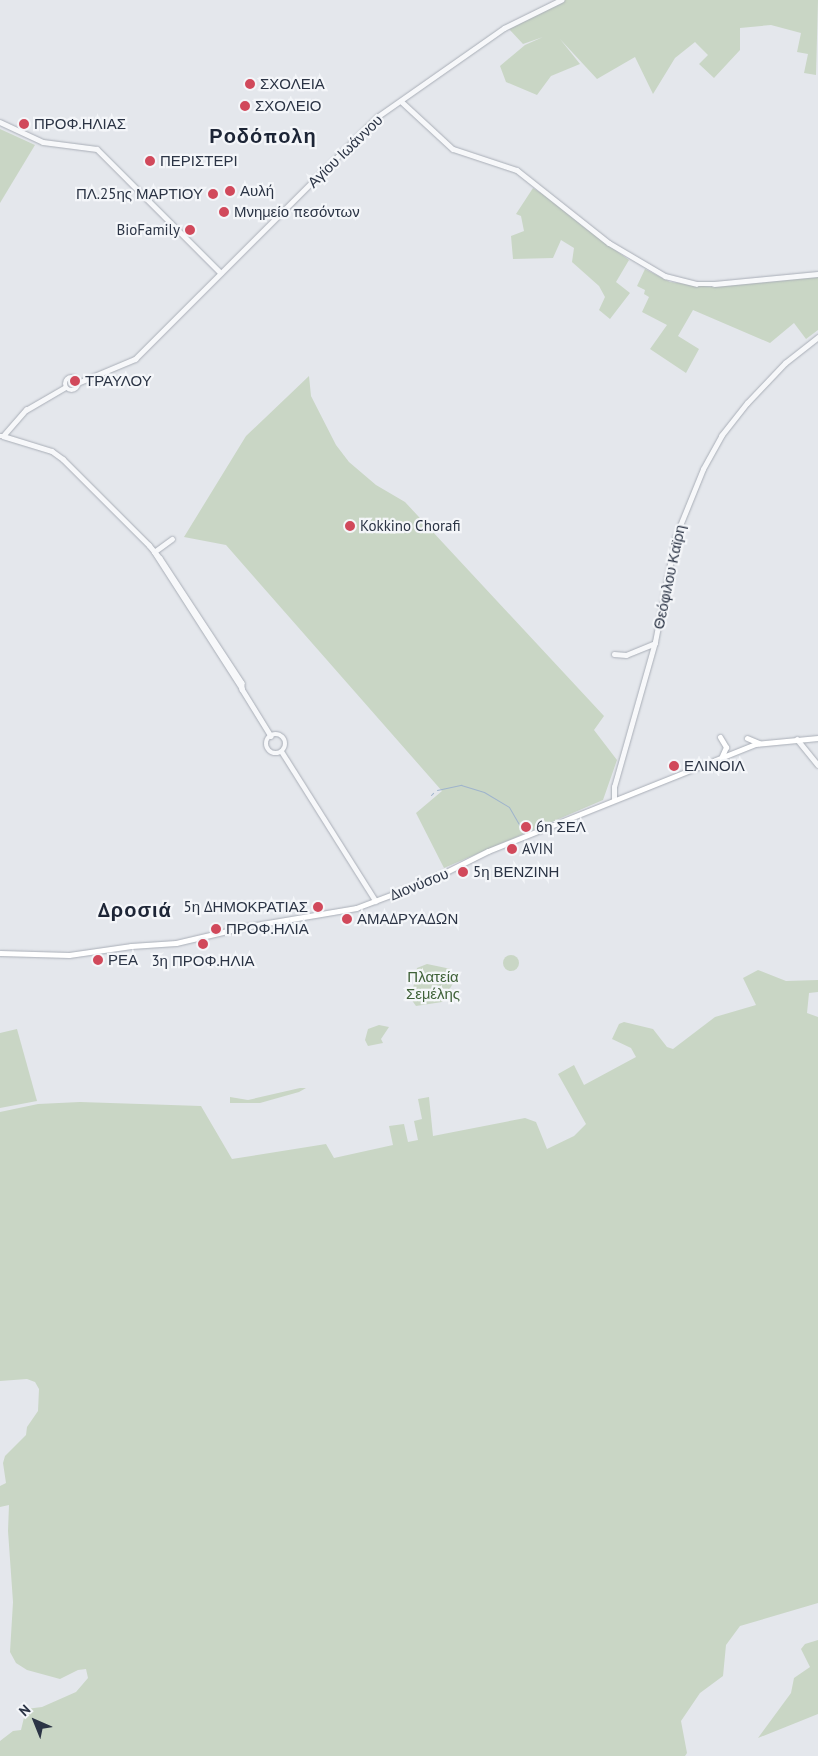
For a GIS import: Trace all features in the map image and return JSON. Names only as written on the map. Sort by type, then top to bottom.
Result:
[{"type":"main road","points":[[720,737],[726,747],[721,757]]},
{"type":"main road","points":[[747,738],[759,743]]},
{"type":"main road","name":"Διονύσου","points":[[0,953],[78,955],[124,946],[193,941],[244,927],[321,916],[376,901],[614,800],[759,743],[818,738]]},
{"type":"street","name":"Αγίου Ιωάννου","points":[[80,382],[135,359],[377,118],[402,102],[472,48],[504,28],[561,0]]},
{"type":"street","points":[[402,102],[453,149],[517,170],[609,243],[664,276],[696,284],[714,284],[818,274]]},
{"type":"street","points":[[0,122],[43,142],[97,149],[220,273]]},
{"type":"street","name":"Θεόφιλου Καϊρη","points":[[614,800],[614,787],[655,642],[675,538],[712,451],[762,386],[818,337]]},
{"type":"street","points":[[64,388],[69,392],[80,382],[75,376],[64,388],[26,410],[2,436],[52,451],[63,459],[154,552],[156,560],[271,736],[284,738],[286,744],[282,752]]},
{"type":"street","points":[[154,552],[172,539]]},
{"type":"street","points":[[614,654],[641,651],[655,642]]},
{"type":"street","points":[[271,736],[267,743],[269,751],[282,752]]},
{"type":"street","points":[[797,739],[818,765]]},
{"type":"street","points":[[282,752],[376,901]]},
{"type":"green space","points":[[564,0],[818,0],[816,75],[804,73],[808,54],[797,52],[801,33],[771,25],[740,28],[740,50],[714,78],[699,64],[708,55],[695,42],[675,58],[653,94],[635,57],[597,79],[560,39],[580,64],[551,76],[537,95],[506,82],[500,66],[525,45],[543,37],[523,44],[509,29]]},
{"type":"green space","points":[[0,129],[35,145],[0,203]]},
{"type":"green space","points":[[533,188],[578,218],[581,225],[629,260],[616,282],[630,293],[610,319],[599,310],[605,297],[599,286],[572,262],[574,248],[561,240],[553,258],[513,259],[511,236],[524,231],[521,216],[516,214]]},
{"type":"green space","points":[[645,269],[670,282],[712,287],[818,277],[818,330],[806,339],[794,323],[770,343],[693,310],[678,336],[699,349],[686,373],[650,349],[667,325],[642,312],[649,297],[644,294],[645,290],[637,286]]},
{"type":"green space","points":[[309,376],[311,396],[336,445],[349,462],[376,485],[405,502],[604,716],[594,730],[617,760],[603,800],[444,868],[416,813],[442,791],[226,545],[184,537],[246,436]]},
{"type":"green space","points":[[511,955],[519,963],[511,971],[503,963]]},
{"type":"green space","name":"Πλατεία Σεμέλης","points":[[427,964],[451,969],[455,980],[442,1002],[416,1006],[411,999],[417,968]]},
{"type":"green space","points":[[758,970],[786,981],[818,980],[818,992],[809,993],[807,1013],[818,1017],[818,1603],[740,1626],[726,1645],[723,1676],[700,1693],[681,1721],[687,1753],[685,1756],[0,1756],[0,1741],[13,1731],[21,1730],[26,1709],[42,1707],[76,1692],[88,1678],[86,1669],[78,1670],[60,1679],[27,1670],[16,1663],[10,1652],[13,1602],[8,1531],[9,1505],[0,1507],[0,1486],[6,1483],[3,1463],[5,1456],[26,1435],[27,1427],[38,1411],[39,1389],[35,1382],[27,1379],[0,1381],[0,1112],[38,1104],[80,1102],[201,1106],[232,1159],[326,1144],[334,1158],[393,1145],[389,1126],[404,1124],[408,1142],[418,1140],[414,1121],[422,1119],[418,1099],[429,1097],[433,1136],[525,1118],[536,1122],[547,1149],[574,1136],[586,1124],[558,1074],[574,1065],[584,1085],[636,1057],[631,1048],[612,1039],[619,1024],[624,1022],[653,1029],[667,1047],[673,1049],[715,1017],[756,1005],[743,978]]},
{"type":"green space","points":[[379,1025],[389,1027],[381,1039],[383,1043],[368,1046],[365,1040],[368,1029]]},
{"type":"green space","points":[[17,1029],[37,1101],[0,1108],[0,1033]]},
{"type":"green space","points":[[306,1088],[299,1092],[260,1103],[230,1103],[230,1097],[248,1100]]},
{"type":"green space","points":[[818,1640],[818,1714],[758,1738],[791,1693],[794,1678],[810,1667],[801,1649],[805,1644]]},
{"type":"waterway","points":[[437,790],[461,785],[484,792],[509,807],[524,833]]},
{"type":"place","name":"ΣΧΟΛΕΙΑ","points":[[250,84]]},
{"type":"place","name":"ΣΧΟΛΕΙΟ","points":[[245,106]]},
{"type":"place","name":"ΠΡΟΦ.ΗΛΙΑΣ","points":[[24,124]]},
{"type":"place","name":"ΠΕΡΙΣΤΕΡΙ","points":[[150,161]]},
{"type":"place","name":"Αυλή","points":[[230,191]]},
{"type":"place","name":"ΠΛ.25ης ΜΑΡΤΙΟΥ","points":[[213,194]]},
{"type":"place","name":"Μνημείο πεσόντων","points":[[224,212]]},
{"type":"place","name":"BioFamily","points":[[190,230]]},
{"type":"place","name":"ΤΡΑΥΛΟΥ","points":[[75,381]]},
{"type":"place","name":"Kokkino Chorafi","points":[[350,526]]},
{"type":"place","name":"ΕΛΙΝΟΙΛ","points":[[674,766]]},
{"type":"place","name":"6η ΣΕΛ","points":[[526,827]]},
{"type":"place","name":"AVIN","points":[[512,849]]},
{"type":"place","name":"5η ΒΕΝΖΙΝΗ","points":[[463,872]]},
{"type":"place","name":"5η ΔΗΜΟΚΡΑΤΙΑΣ","points":[[318,907]]},
{"type":"place","name":"ΑΜΑΔΡΥΑΔΩΝ","points":[[347,919]]},
{"type":"place","name":"ΠΡΟΦ.ΗΛΙΑ","points":[[216,929]]},
{"type":"place","name":"3η ΠΡΟΦ.ΗΛΙΑ","points":[[203,944]]},
{"type":"place","name":"ΡΕΑ","points":[[98,960]]},
{"type":"district","name":"Ροδόπολη","points":[[263,136]]},
{"type":"district","name":"Δροσιά","points":[[135,910]]}]
